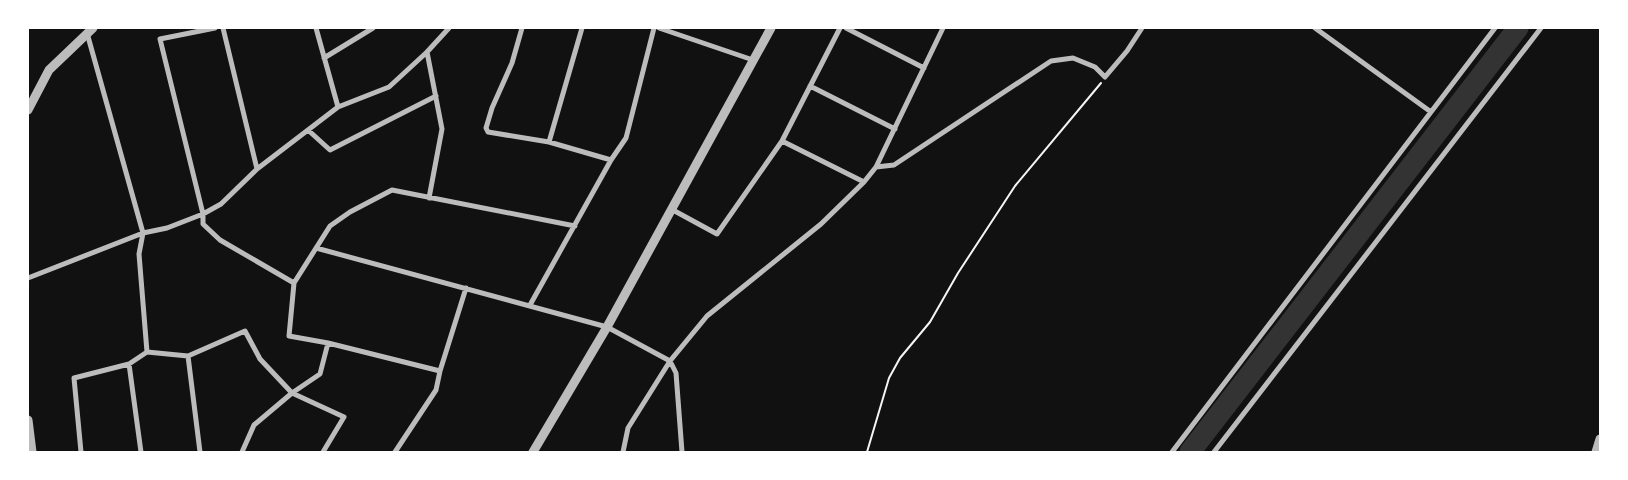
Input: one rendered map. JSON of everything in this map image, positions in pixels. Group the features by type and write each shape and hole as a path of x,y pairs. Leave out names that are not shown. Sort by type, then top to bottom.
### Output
{"street":[{"path":"215,28 160,39 203,214 203,224 220,240 294,283"},
{"path":"223,28 257,169"},
{"path":"316,28 338,107"},
{"path":"324,58 373,28"},
{"path":"28,278 143,233 167,228 203,214 221,204 257,169 338,107 389,87 427,52 449,28"},
{"path":"522,28 512,63 492,108 486,128 488,132 549,142 611,160"},
{"path":"549,142 582,28"},
{"path":"530,306 611,160 626,138 654,28"},
{"path":"659,28 753,60"},
{"path":"533,452 606,327 771,28"},
{"path":"671,210 717,234 782,141 840,28"},
{"path":"846,28 924,68"},
{"path":"623,452 628,428 670,361 707,316 822,224 864,182 876,167 943,28"},
{"path":"876,167 894,165 1051,61 1073,58 1095,67 1106,77 1127,51 1142,28"},
{"path":"1315,28 1431,112"},
{"path":"1172,452 1494,28"},
{"path":"1214,452 1541,28"},
{"path":"28,110 49,70 90,30 143,233 140,254 147,352"},
{"path":"427,52 442,129 429,198"},
{"path":"810,86 895,129"},
{"path":"308,130 330,150 436,96"},
{"path":"782,141 864,182"},
{"path":"440,371 289,336 294,283 330,226 350,212 392,190 575,226"},
{"path":"316,248 606,327 670,361 676,373 682,452"},
{"path":"395,452 436,390 440,371 466,288"},
{"path":"82,452 74,378 129,364 147,352 188,356 245,331 260,359 292,393 344,418 323,452"},
{"path":"242,452 254,424 292,393 320,374 328,344"},
{"path":"188,356 200,452"},
{"path":"129,364 141,452"},
{"path":"28,420 32,452"},
{"path":"1596,452 1600,439"}],"path":[{"path":"867,452 889,378 900,358 930,322 958,273 1015,186 1106,77"}],"waterway":[{"path":"1190,452 1518,28"}]}
